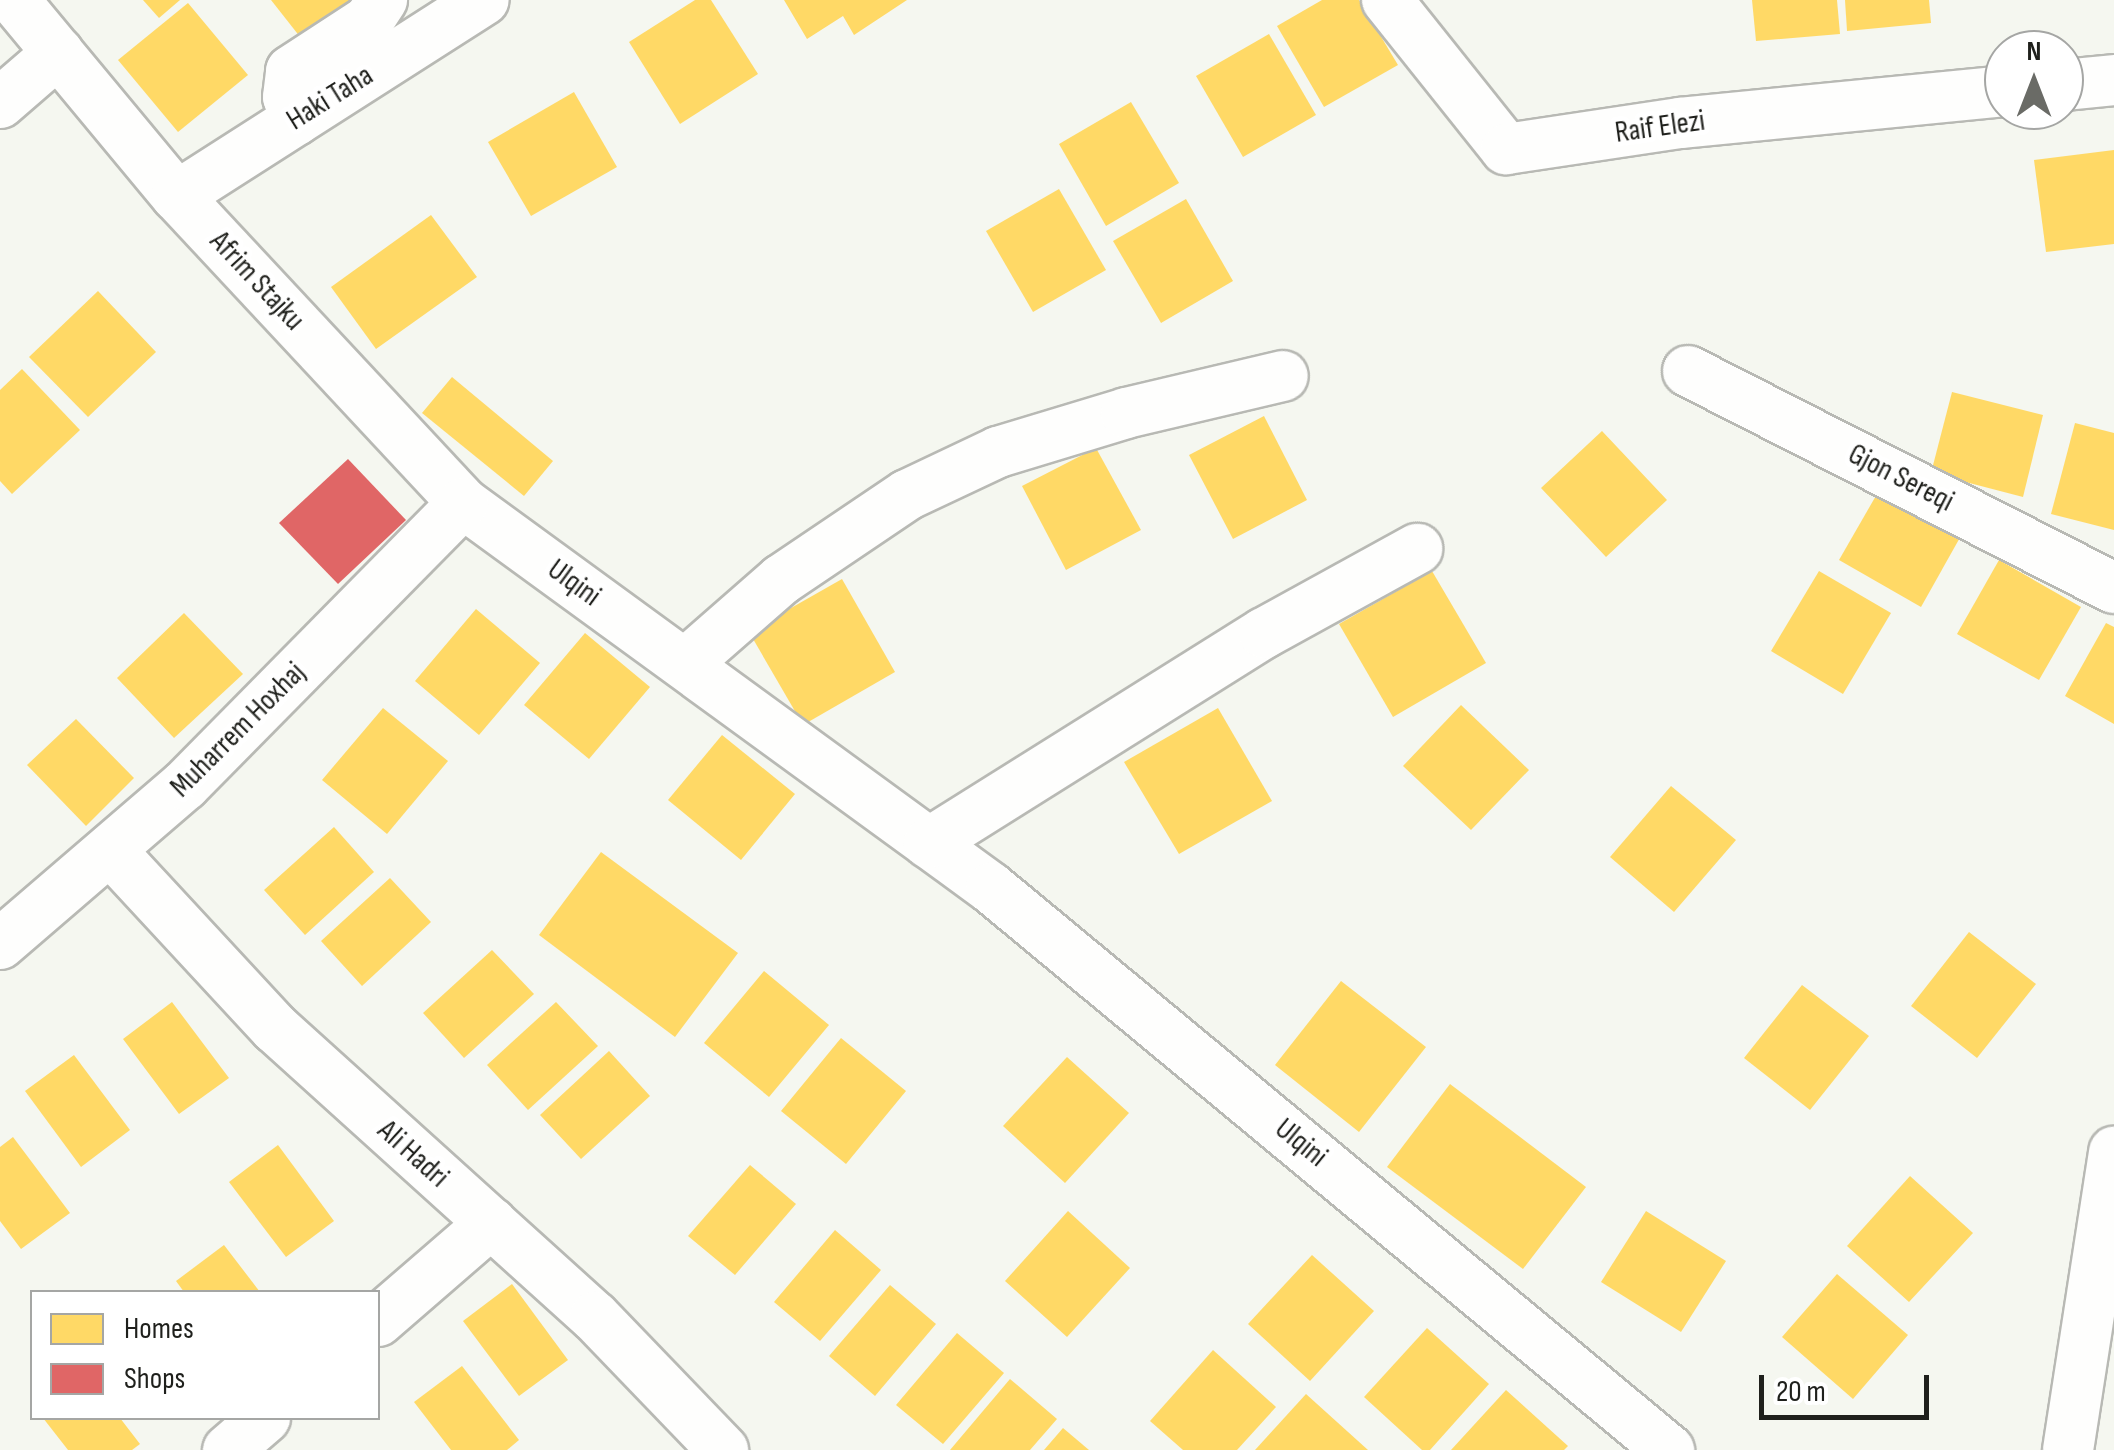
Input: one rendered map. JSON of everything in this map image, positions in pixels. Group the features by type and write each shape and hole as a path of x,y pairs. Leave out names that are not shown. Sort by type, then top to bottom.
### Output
{"street":[{"name":"Afrim Stajku","path":"14,0 176,196 463,502"},
{"path":"296,120 288,97 291,72 369,20 382,0"},
{"name":"Haki Taha","path":"176,196 484,0"},
{"name":"Raif Elezi","path":"1388,0 1506,149 1680,122 1984,93"},
{"path":"0,103 58,54"},
{"path":"2084,83 2114,80"},
{"name":"Gjon Sereqi","path":"1688,371 2114,588"},
{"path":"685,664 782,580 908,495 998,452 1126,414 1283,376"},
{"name":"Ulqini","path":"463,502 991,888 1669,1450"},
{"name":"Muharrem Hoxhaj","path":"0,944 185,785 463,502"},
{"path":"928,842 1264,633 1417,549"},
{"name":"Ali Hadri","path":"110,850 275,1028 595,1317 723,1450"},
{"path":"2068,1450 2106,1255 2114,1152"},
{"path":"380,1319 490,1224"},
{"path":"228,1450 263,1420"}],"building: Homes":[{"path":"143,0 180,0 159,18"},
{"path":"271,0 366,0 308,47"},
{"path":"695,0 711,0 758,74 680,124 629,42"},
{"path":"784,0 907,0 854,35 843,16 807,39"},
{"path":"1322,0 1359,0 1398,65 1324,107 1277,26"},
{"path":"1752,0 1837,0 1840,34 1756,41"},
{"path":"1845,0 1929,0 1931,23 1847,31"},
{"path":"188,3 248,75 178,132 118,60"},
{"path":"1269,34 1316,115 1243,157 1196,76"},
{"path":"574,92 617,167 531,216 488,142"},
{"path":"1131,102 1179,183 1106,226 1059,144"},
{"path":"2114,150 2114,244 2046,252 2034,160"},
{"path":"1059,189 1106,270 1033,312 986,231"},
{"path":"1186,199 1233,281 1161,323 1113,241"},
{"path":"431,215 477,277 376,349 331,287"},
{"path":"98,291 156,352 88,417 29,357"},
{"path":"22,369 80,430 12,494 0,481 0,390"},
{"path":"452,377 553,461 524,496 422,413"},
{"path":"1952,392 2043,415 2023,497 1931,473"},
{"path":"1264,416 1307,500 1233,539 1189,455"},
{"path":"2075,423 2114,433 2114,530 2051,514"},
{"path":"1602,431 1667,500 1606,557 1541,488"},
{"path":"1096,448 1141,530 1066,570 1022,486"},
{"path":"1881,487 1962,534 1921,607 1839,560"},
{"path":"1999,560 2081,607 2039,680 1957,634"},
{"path":"1432,571 1486,663 1393,717 1339,624"},
{"path":"1819,571 1891,613 1843,694 1771,651"},
{"path":"842,579 895,672 803,725 749,632"},
{"path":"476,609 540,663 479,735 415,681"},
{"path":"184,613 243,674 174,738 117,678"},
{"path":"2106,623 2114,627 2114,724 2065,696"},
{"path":"585,633 650,687 589,759 524,705"},
{"path":"1461,705 1529,770 1471,830 1403,766"},
{"path":"383,708 448,761 387,834 322,780"},
{"path":"1218,708 1272,801 1179,854 1124,762"},
{"path":"76,719 134,778 86,826 27,765"},
{"path":"722,735 795,794 741,860 668,800"},
{"path":"1671,786 1736,840 1674,912 1610,857"},
{"path":"334,827 374,872 305,935 264,890"},
{"path":"601,852 738,953 675,1037 539,935"},
{"path":"390,878 431,922 362,986 321,941"},
{"path":"1969,932 2036,984 1977,1058 1911,1006"},
{"path":"492,950 534,994 464,1058 423,1013"},
{"path":"764,971 829,1025 769,1097 704,1043"},
{"path":"1341,981 1426,1047 1359,1132 1275,1065"},
{"path":"1802,985 1869,1036 1810,1110 1744,1058"},
{"path":"172,1002 229,1078 179,1114 123,1039"},
{"path":"556,1002 598,1046 528,1110 487,1065"},
{"path":"841,1038 906,1091 846,1164 781,1111"},
{"path":"609,1051 650,1096 581,1159 540,1115"},
{"path":"74,1055 130,1130 81,1167 25,1091"},
{"path":"1067,1057 1129,1113 1065,1183 1003,1126"},
{"path":"1450,1084 1586,1187 1523,1269 1387,1167"},
{"path":"13,1137 70,1213 21,1249 0,1221 0,1147"},
{"path":"278,1145 334,1221 286,1257 229,1182"},
{"path":"750,1165 796,1204 735,1275 688,1236"},
{"path":"1910,1176 1973,1233 1909,1302 1847,1246"},
{"path":"1068,1211 1130,1268 1067,1337 1005,1281"},
{"path":"1646,1211 1726,1261 1681,1332 1601,1282"},
{"path":"835,1230 881,1270 820,1341 774,1302"},
{"path":"224,1245 258,1290 183,1290 176,1281"},
{"path":"1312,1255 1374,1311 1310,1381 1248,1324"},
{"path":"1837,1274 1908,1335 1853,1399 1782,1337"},
{"path":"512,1284 568,1360 519,1396 463,1321"},
{"path":"890,1285 936,1324 875,1396 829,1356"},
{"path":"1427,1328 1489,1384 1430,1450 1422,1450 1364,1397"},
{"path":"957,1333 1004,1373 943,1444 896,1405"},
{"path":"1213,1350 1276,1407 1237,1450 1183,1450 1150,1421"},
{"path":"462,1366 519,1440 507,1450 451,1450 414,1402"},
{"path":"1010,1379 1057,1419 1030,1450 950,1450"},
{"path":"1506,1390 1568,1446 1564,1450 1451,1450"},
{"path":"1306,1394 1368,1450 1255,1450"},
{"path":"45,1420 122,1420 140,1444 132,1450 68,1450"},
{"path":"1063,1428 1089,1450 1044,1450"}],"building: Shops":[{"path":"348,459 406,520 338,584 279,523"}]}
